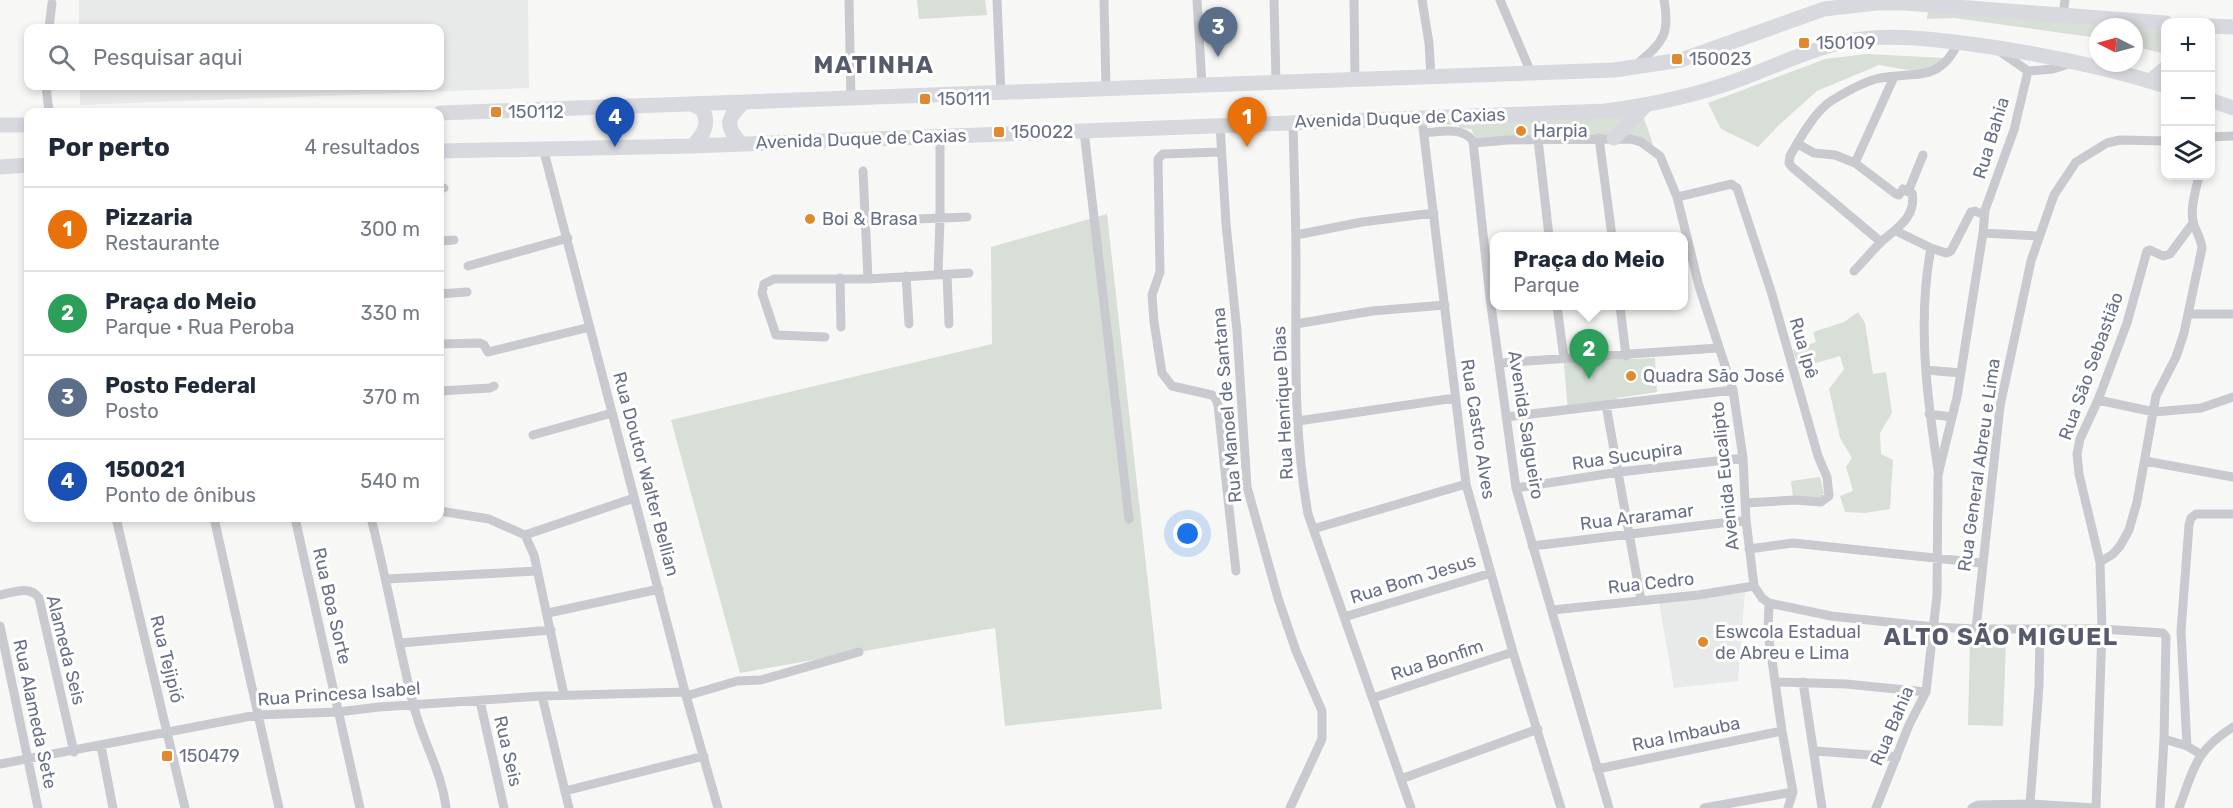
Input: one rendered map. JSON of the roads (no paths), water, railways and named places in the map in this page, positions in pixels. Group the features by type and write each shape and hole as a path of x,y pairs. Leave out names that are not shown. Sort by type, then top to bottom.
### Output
{"highway":[{"path":"444,113 851,100 1356,79 1532,75 1634,68 1681,60 1824,9 1876,3 1926,2 2064,8 2161,22"},
{"path":"2215,26 2233,27"},
{"name":"Avenida Duque de Caxias","path":"444,151 692,146 1422,116 1605,111 1646,105 1704,91 1844,42 1899,37 2026,51 2074,61 2161,84"},
{"path":"2150,81 2161,72"},
{"path":"2215,99 2233,98"},
{"path":"2215,101 2233,108"},
{"path":"741,144 732,132 729,123 731,116 743,103"},
{"path":"692,104 703,110 706,124 702,135 692,146"},
{"path":"1606,138 1646,105"},
{"path":"0,125 24,124"},
{"path":"0,167 24,165"}],"street":[{"path":"849,0 851,100"},
{"path":"997,0 1001,94"},
{"path":"1104,0 1106,89"},
{"path":"1197,0 1202,85"},
{"path":"1274,0 1276,82"},
{"path":"1354,0 1356,79"},
{"path":"1422,0 1429,43 1431,77"},
{"path":"1500,0 1532,75"},
{"path":"1634,68 1661,41 1666,32 1664,0"},
{"path":"49,24 52,3"},
{"path":"1881,242 1792,167 1789,163 1790,156 1818,113 1831,100 1877,79 1935,71 1947,61 1958,43"},
{"path":"1994,48 2028,71 2066,66 2074,61"},
{"name":"Rua Bahia","path":"1938,475 1961,373 1984,215 2014,130 2028,71"},
{"path":"1855,163 1894,77"},
{"path":"46,90 49,108"},
{"path":"1535,113 1548,232"},
{"name":"Rua Castro Alves","path":"1422,116 1466,484 1513,652 1561,808"},
{"name":"Rua Henrique Dias","path":"1293,122 1296,235 1295,369 1300,467 1308,514 1411,808"},
{"name":"Rua Manoel de Santana","path":"1220,125 1247,487 1278,598 1296,651 1322,711 1322,739 1290,808"},
{"path":"1084,131 1129,519"},
{"path":"1424,133 1459,132 1472,138 1473,143"},
{"path":"940,135 942,274 949,324"},
{"path":"2215,138 2233,136"},
{"path":"1606,138 1612,232"},
{"name":"Avenida Eucalipto","path":"1473,143 1606,138 1631,139 1641,142 1660,156 1677,197 1687,232"},
{"name":"Rua General Abreu e Lima","path":"1976,629 2000,406 2038,236 2054,195 2076,162 2107,143 2120,140 2161,141"},
{"name":"Avenida Salgueiro","path":"1473,143 1490,298"},
{"path":"1798,144 1814,153 1835,155 1855,163 1896,194 1899,195 1903,189 1913,195 1906,220 1854,271"},
{"name":"Rua Doutor Walter Bellian","path":"543,148 718,808"},
{"path":"1221,152 1163,154 1158,159 1160,272 1152,295 1163,377 1172,386 1212,395 1218,405 1236,571"},
{"path":"1908,192 1923,155"},
{"path":"862,171 868,279"},
{"path":"2100,562 2113,554 2125,538 2137,502 2156,396 2179,349 2188,314 2202,248 2200,236 2193,223 2194,199 2198,180"},
{"name":"Rua Ipê","path":"1677,197 1731,184 1737,188 1771,291 1818,456 1827,477 1829,496 1821,502 1796,500 1745,503"},
{"path":"1896,231 1943,253 1948,252 1971,212 1975,211 1984,215"},
{"path":"1296,235 1362,222 1434,213"},
{"path":"866,220 967,217"},
{"name":"Rua São Sebastião","path":"2096,808 2102,629 2100,562 2085,506 2077,464 2080,439 2098,400 2127,323 2147,251 2150,250 2163,256 2170,254 2193,223"},
{"path":"1983,233 2038,236"},
{"path":"468,266 568,238"},
{"name":"Avenida Eucalipto","path":"1688,238 1718,348 1733,390 1743,458 1746,520 1754,586"},
{"path":"444,241 454,240"},
{"name":"Rua Bahia","path":"1876,808 1909,725 1926,693 1934,627 1938,559 1938,475 1929,414 1924,332 1931,249"},
{"path":"825,337 776,335 762,289 767,282 774,279 868,279 969,273"},
{"path":"906,276 909,324"},
{"path":"840,278 841,327"},
{"path":"444,294 467,292"},
{"path":"1296,324 1372,311 1444,305"},
{"name":"Avenida Salgueiro","path":"1492,310 1516,488 1609,808"},
{"path":"1558,310 1564,358"},
{"path":"1620,310 1626,356"},
{"path":"2188,314 2233,314"},
{"path":"444,344 476,342 485,348 590,327"},
{"path":"1500,363 1718,348"},
{"path":"1926,370 1961,373"},
{"path":"444,391 495,386"},
{"path":"1506,417 1733,390"},
{"path":"2098,400 2154,412 2201,408 2233,397"},
{"path":"1298,421 1455,398"},
{"path":"1605,405 1641,600"},
{"path":"533,435 612,413"},
{"path":"1929,414 1952,417"},
{"name":"Rua Sucupira","path":"1516,488 1619,472 1743,458"},
{"path":"2145,461 2233,477"},
{"path":"1313,529 1466,484"},
{"path":"1227,490 1247,487"},
{"path":"444,512 489,519 525,534 634,498"},
{"path":"2187,746 2181,632 2188,525 2196,514 2233,514"},
{"name":"Rua Araramar","path":"1532,546 1746,520"},
{"name":"Rua Tejipió","path":"117,522 185,808"},
{"path":"215,522 279,808"},
{"name":"Rua Boa Sorte","path":"296,522 360,808"},
{"path":"372,522 387,579 414,705 427,747 441,780 446,808"},
{"path":"525,534 534,555 564,695"},
{"path":"1749,549 1793,543 1982,563"},
{"path":"387,579 537,572"},
{"name":"Rua Bom Jesus","path":"1344,617 1491,573"},
{"path":"1754,586 1762,598 1769,603 1831,616 1934,627 2102,629 2164,634 2164,739 2160,808"},
{"name":"Rua Cedro","path":"1552,610 1698,595 1754,586"},
{"path":"548,613 660,589"},
{"name":"Alameda Seis","path":"0,595 28,590 35,591 39,598 74,752"},
{"path":"1769,603 1768,632 1793,792 1788,808"},
{"name":"Rua Alameda Sete","path":"0,626 38,808"},
{"path":"2030,804 2037,718 2040,629"},
{"path":"400,643 551,630"},
{"name":"Rua Princesa Isabel","path":"0,765 257,715 338,712 542,696 686,694 737,681 761,680 860,652"},
{"name":"Rua Bonfim","path":"1373,699 1513,652"},
{"path":"1776,682 1846,684 1926,693"},
{"path":"1803,682 1822,808"},
{"path":"542,696 570,808"},
{"name":"Rua Seis","path":"480,701 504,808"},
{"path":"2179,808 2200,754 2209,744 2233,727"},
{"path":"1401,779 1538,729"},
{"name":"Rua Imbauba","path":"1597,769 1782,731"},
{"path":"2164,739 2187,746 2200,754"},
{"path":"101,746 113,808"},
{"path":"1815,751 1898,757"},
{"path":"565,791 704,756"},
{"path":"1704,808 1793,792"},
{"path":"1972,807 2030,804 2096,808"}],"place":[{"name":"150109","path":"1804,43"},
{"name":"Posto Federal","path":"1218,57"},
{"name":"150023","path":"1677,59"},
{"name":"150111","path":"925,99"},
{"name":"150112","path":"496,112"},
{"name":"Harpia","path":"1521,131"},
{"name":"150022","path":"999,132"},
{"name":"150021","path":"615,147"},
{"name":"Pizzaria","path":"1247,147"},
{"name":"Boi & Brasa","path":"810,219"},
{"name":"Quadra São José","path":"1631,376"},
{"name":"Praça do Meio","path":"1589,379"},
{"name":"Eswcola Estadual de Abreu e Lima","path":"1703,642"},
{"name":"150479","path":"167,756"}],"district":[{"name":"MATINHA","path":"874,65"},
{"name":"ALTO SÃO MIGUEL","path":"2001,637"}]}
